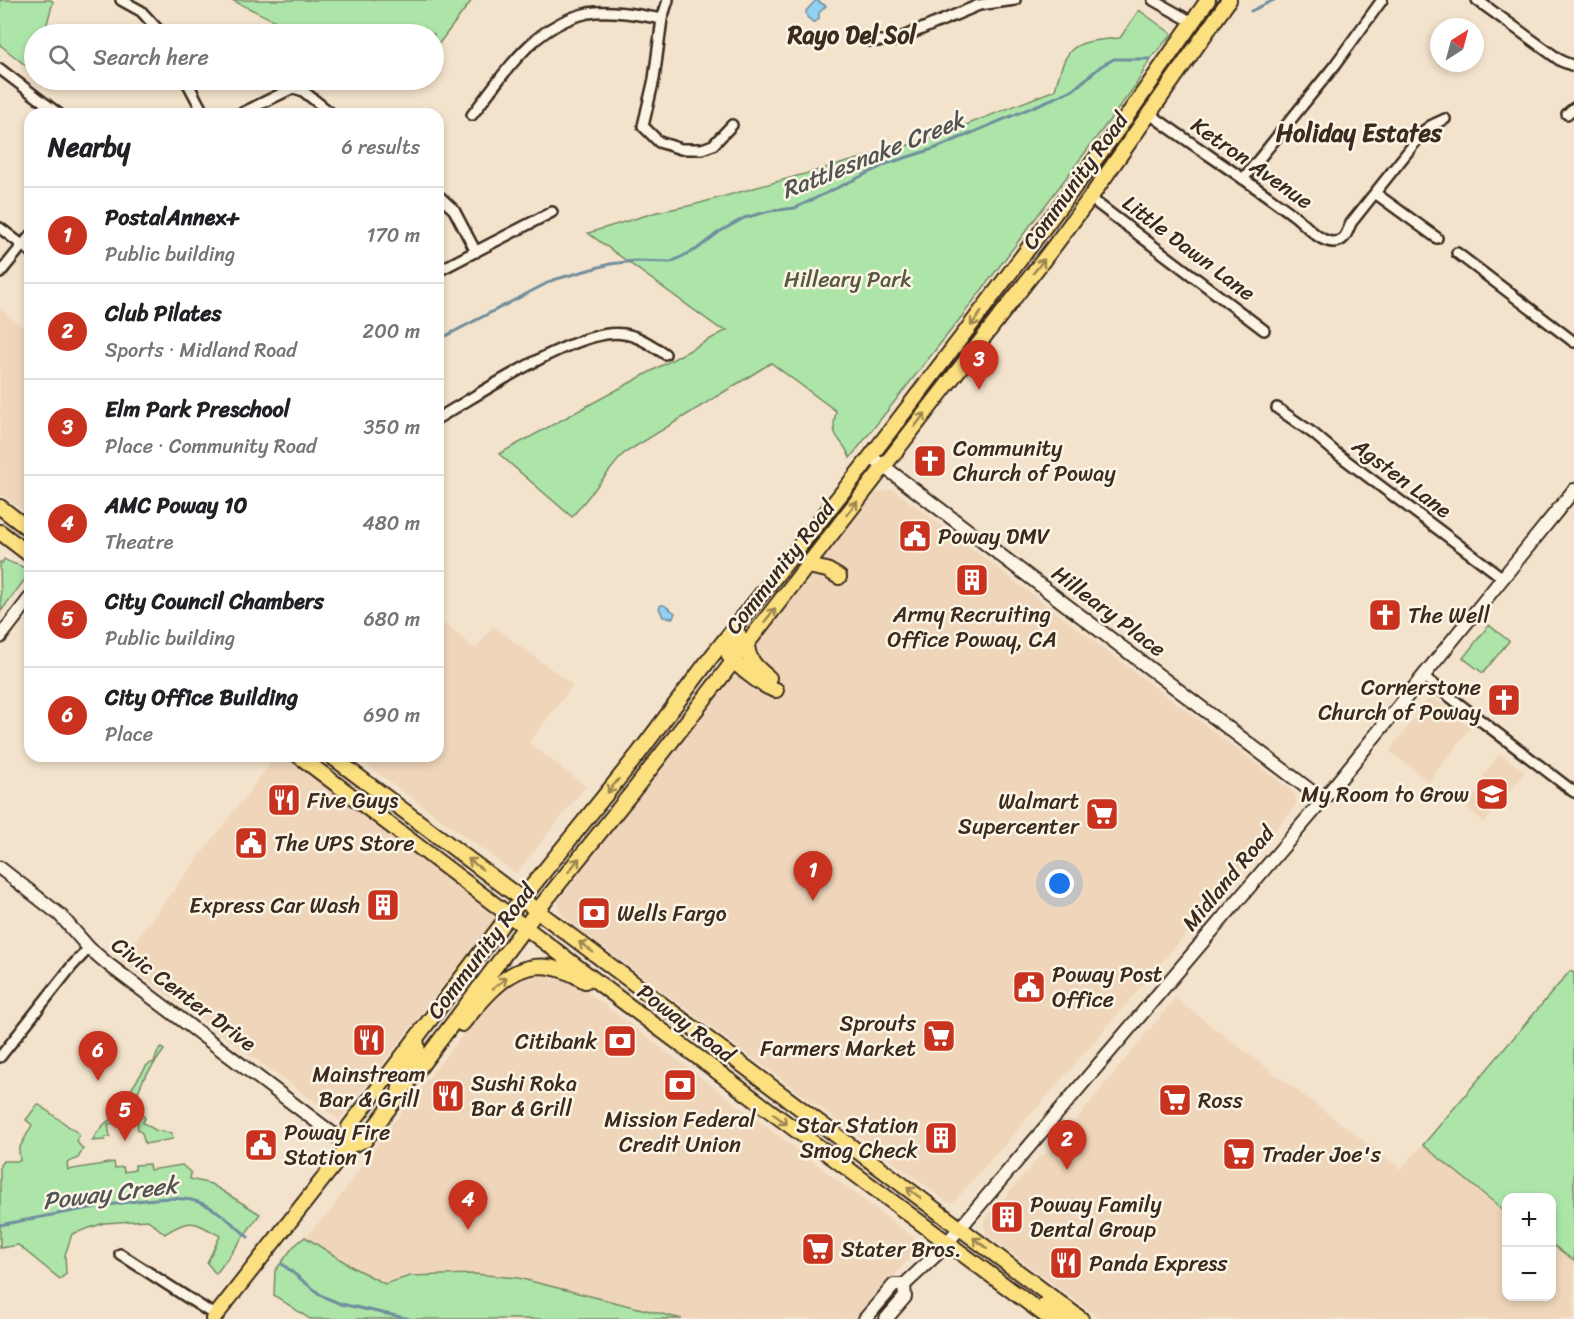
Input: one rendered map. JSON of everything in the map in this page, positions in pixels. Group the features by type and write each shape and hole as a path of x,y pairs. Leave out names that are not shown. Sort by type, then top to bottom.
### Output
{"main road":[{"name":"Community Road","path":"349,1146 349,1127 509,915 870,456 1075,188 1208,0"},
{"name":"Community Road","path":"214,1318 349,1146 365,1140 537,910 637,786 808,566 1090,198 1229,0"},
{"path":"1173,81 1173,67 1195,35 1196,27 1192,22"},
{"path":"1150,114 1145,108 1146,105 1165,73 1170,55"},
{"path":"1090,198 1084,190 1111,151 1118,129"},
{"path":"1055,245 1048,237 1072,202 1075,188"},
{"path":"0,507 24,525"},
{"path":"0,532 24,550"},
{"path":"747,643 750,658 757,668 770,679 776,690 768,688 734,661 729,656 729,649 773,591 793,554"},
{"path":"808,566 827,570 839,577"},
{"path":"672,741 681,717 705,683 704,676 699,672"},
{"path":"637,786 632,781 632,776 658,737 664,720"},
{"name":"Poway Road","path":"308,762 644,1018 1050,1319"},
{"path":"311,762 337,774 381,806 386,808 397,805"},
{"name":"Poway Road","path":"340,762 1081,1319"},
{"path":"417,1071 432,1061 497,984 519,971 537,967 560,969 625,1003"},
{"path":"644,1018 680,1036 719,1064 731,1067 740,1062"},
{"path":"399,1095 402,1076 418,1053 416,1038"},
{"path":"725,1078 734,1076 747,1078 793,1111 816,1119"},
{"path":"1004,1284 1029,1292 1064,1319"}],"street":[{"path":"121,0 141,11 153,24"},
{"path":"668,0 662,18 654,79 643,126 659,142 681,149 690,149 713,145 732,125"},
{"path":"870,41 892,41 978,3 1015,0"},
{"path":"1154,0 1192,22"},
{"path":"1243,179 1335,65 1382,0"},
{"path":"1477,0 1561,61 1574,66"},
{"path":"472,115 528,45 559,22 590,13 662,18"},
{"path":"0,69 24,87"},
{"path":"28,90 51,108"},
{"path":"191,90 201,108"},
{"path":"252,108 287,90"},
{"path":"300,90 324,108"},
{"name":"Ketron Avenue","path":"1150,114 1243,179 1317,235 1332,242 1339,241 1346,236 1351,223 1375,193"},
{"path":"1437,238 1375,193 1425,130 1445,119"},
{"name":"Little Dawn Lane","path":"1090,198 1264,330"},
{"path":"444,201 454,210 477,252"},
{"path":"444,268 552,212"},
{"path":"0,228 24,246"},
{"path":"0,273 24,250"},
{"path":"1457,253 1574,342"},
{"path":"444,415 549,354 599,334 624,333 648,342 665,354"},
{"name":"Agsten Lane","path":"1277,408 1503,578"},
{"name":"Hilleary Place","path":"870,456 1323,800"},
{"name":"Midland Road","path":"865,1319 894,1285 904,1285 960,1228 1323,800 1574,490"},
{"path":"0,637 24,606"},
{"path":"1424,677 1574,792"},
{"name":"Civic Center Drive","path":"0,868 60,915 89,948 349,1146"},
{"path":"0,1057 89,948"},
{"path":"120,1254 214,1318"},
{"name":"Midland Road","path":"886,1319 905,1297 904,1285"}],"shaded area":[{"path":"0,309 24,327 24,512 0,494"},
{"path":"893,489 1291,790 1295,795 1296,803 1063,1078 953,1203 947,1202 573,925 560,913 558,901 875,493"},
{"path":"444,624 476,649 493,626 573,685 529,743 586,786 516,874 362,762 444,762"},
{"path":"1431,696 1471,727 1429,782 1389,751"},
{"name":"My Room to Grow","path":"1500,753 1525,772 1485,823 1465,807 1486,781 1483,775"},
{"path":"271,762 295,762 498,915 339,1120 120,960"},
{"path":"546,973 566,978 577,984 913,1237 917,1244 916,1251 857,1319 677,1319 385,1284 354,1268 305,1237 329,1212 381,1138 495,994 519,977"},
{"path":"1175,998 1401,1169 1423,1145 1502,1209 1502,1301 1556,1301 1556,1247 1574,1261 1574,1319 1100,1319 986,1234 984,1221 1040,1156 1050,1152"}],"green space":[{"path":"0,0 51,0 53,2 47,24 24,24 24,64 0,45"},
{"path":"232,0 472,0 444,37 444,24 281,24"},
{"name":"Hilleary Park","path":"1139,10 1172,34 1150,59 1136,85 959,320 850,458 835,433 836,411 771,363 623,454 572,517 499,454 727,330 719,328 588,233 657,212 693,205 930,139 1055,90 1063,63 1074,48 1091,41 1120,38"},
{"path":"4,559 24,568 24,581 1,611 0,562 2,563"},
{"path":"1489,625 1509,641 1483,673 1463,658"},
{"path":"1570,971 1574,973 1574,1261 1556,1247 1556,1193 1502,1193 1502,1209 1423,1145"},
{"path":"162,1048 164,1050 144,1078 137,1094 128,1094 147,1065 154,1062 158,1051"},
{"path":"38,1104 79,1134 77,1142 83,1149 78,1158 67,1163 68,1170 114,1162 115,1168 123,1167 124,1172 135,1170 135,1165 149,1164 150,1170 182,1165 191,1173 190,1179 211,1184 260,1214 216,1274 207,1263 220,1236 192,1223 181,1225 165,1234 148,1220 104,1223 72,1234 65,1255 66,1274 60,1279 18,1245 0,1248 0,1165 3,1161 20,1161 19,1149 32,1125 26,1120"},
{"path":"142,1114 145,1118 143,1123 157,1131 172,1133 173,1139 145,1144 142,1133 138,1130 137,1120 130,1121 129,1116"},
{"path":"114,1118 114,1123 108,1124 110,1137 105,1137 105,1140 92,1141 101,1128"},
{"path":"305,1237 354,1268 385,1284 410,1276 475,1274 518,1278 682,1319 310,1319 274,1295 275,1271 293,1247"}],"water":[{"path":"816,0 826,6 814,23 807,17 806,11"},
{"path":"661,605 675,613 673,618 663,617 659,608"}],"waterway":[{"name":"Rattlesnake Creek","path":"1251,11 1274,0"},
{"name":"Rattlesnake Creek","path":"444,337 553,280 610,264 635,261 671,262 697,249 719,232 744,218 770,211 795,208 889,163 936,148 1073,90 1101,66 1114,59 1150,59"},
{"name":"Poway Creek","path":"0,1225 107,1205 174,1198 191,1200 207,1206 222,1215 248,1237"},
{"name":"Poway Creek","path":"282,1264 322,1296 341,1304 410,1319"}],"place":[{"name":"Elm Park Preschool","path":"979,390"},
{"name":"Community Church of Poway","path":"930,461"},
{"name":"Poway DMV","path":"915,536"},
{"name":"Army Recruiting Office Poway, CA","path":"972,580"},
{"name":"The Well","path":"1385,615"},
{"name":"Cornerstone Church of Poway","path":"1504,700"},
{"name":"My Room to Grow","path":"1492,794"},
{"name":"Five Guys","path":"284,800"},
{"name":"Walmart Supercenter","path":"1102,814"},
{"name":"The UPS Store","path":"251,843"},
{"name":"PostalAnnex+","path":"813,901"},
{"name":"Express Car Wash","path":"383,905"},
{"name":"Wells Fargo","path":"594,913"},
{"name":"Poway Post Office","path":"1029,987"},
{"name":"Sprouts Farmers Market","path":"939,1036"},
{"name":"Mainstream Bar & Grill","path":"369,1040"},
{"name":"Citibank","path":"620,1041"},
{"name":"City Office Building","path":"98,1081"},
{"name":"Mission Federal Credit Union","path":"680,1085"},
{"name":"Sushi Roka Bar & Grill","path":"448,1096"},
{"name":"Ross","path":"1175,1100"},
{"name":"Star Station Smog Check","path":"941,1138"},
{"name":"City Council Chambers","path":"125,1141"},
{"name":"Poway Fire Station 1","path":"261,1145"},
{"name":"Trader Joe's","path":"1239,1154"},
{"name":"Club Pilates","path":"1067,1170"},
{"name":"Poway Family Dental Group","path":"1007,1217"},
{"name":"AMC Poway 10","path":"468,1230"},
{"name":"Stater Bros.","path":"818,1249"},
{"name":"Panda Express","path":"1066,1263"}],"district":[{"name":"Rayo Del Sol","path":"852,35"},
{"name":"Holiday Estates","path":"1359,133"}]}
